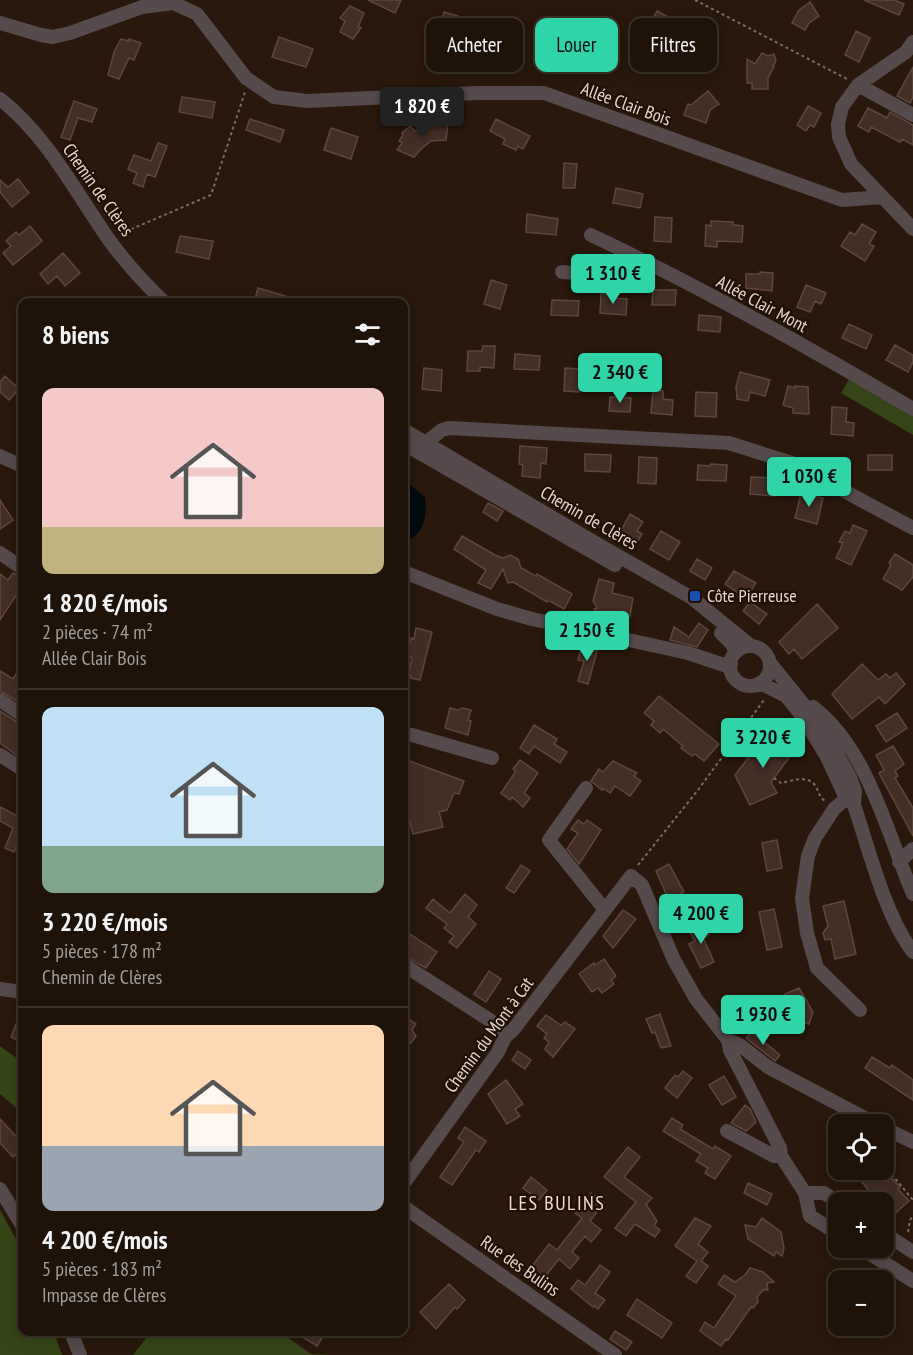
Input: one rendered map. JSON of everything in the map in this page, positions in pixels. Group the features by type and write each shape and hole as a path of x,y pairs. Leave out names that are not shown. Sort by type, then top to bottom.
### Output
{"street":[{"name":"Allée Clair Bois","path":"0,23 53,37 142,7 173,3 197,14 249,81 273,97 307,101 478,93 544,93 842,200 883,197"},
{"path":"913,42 906,52 858,85 842,106 838,124 839,137 851,164 913,229"},
{"path":"858,85 913,115"},
{"name":"Chemin de Clères","path":"0,99 31,127 108,238 128,264 160,298"},
{"name":"Allée Clair Mont","path":"591,235 843,368 913,409"},
{"path":"562,272 606,275 623,272 638,258"},
{"path":"415,446 449,428 729,443 792,463 913,528"},
{"name":"Chemin de Clères","path":"415,446 692,598 751,646"},
{"name":"Chemin de Clères","path":"415,446 596,555 688,604 727,638 734,658"},
{"path":"0,456 18,464"},
{"path":"0,553 18,565"},
{"path":"408,574 497,609 532,619 688,653 724,665 745,647 751,646 761,650 820,725 850,777 852,798"},
{"path":"734,658 731,671 740,683 746,685 760,683 786,696 802,716 826,755 852,798 890,909 903,939 913,952"},
{"path":"760,683 768,674 770,663"},
{"path":"0,700 18,712"},
{"path":"812,706 829,720 856,755 913,894"},
{"path":"408,734 492,758"},
{"path":"0,755 18,766"},
{"path":"586,788 549,840 605,909"},
{"path":"852,798 834,809 815,838 808,856 802,898 807,933 817,968 860,1010"},
{"path":"899,862 913,849"},
{"path":"631,876 642,885 674,960 696,999 728,1040 730,1050 780,1148 781,1156 805,1193 810,1216 828,1228"},
{"name":"Chemin du Mont à Cat","path":"408,1177 502,1046 505,1037 513,1030 631,876"},
{"path":"408,968 491,1021 502,1030 505,1037"},
{"path":"0,989 18,991"},
{"path":"728,1040 741,1045 768,1067 857,1114"},
{"path":"727,1131 774,1156 781,1156"},
{"path":"894,1133 913,1142"},
{"path":"0,1189 18,1218"},
{"path":"805,1193 824,1193 828,1196"},
{"name":"Rue des Bulins","path":"408,1210 615,1355"},
{"path":"894,1240 913,1252"},
{"path":"877,1258 913,1281"},
{"path":"73,1336 80,1355"}],"path":[{"path":"695,0 858,85"},
{"path":"132,229 211,195 249,81"},
{"path":"631,876 726,752"},
{"path":"774,778 781,783 804,779 814,784 820,798 834,809"},
{"path":"894,1177 913,1200"}],"green space":[{"path":"849,379 913,415 913,435 841,393"},
{"path":"0,1046 18,1059 18,1110 0,1094"},
{"path":"0,1210 18,1243 18,1336 55,1336 62,1355 0,1355"},
{"path":"148,1336 286,1336 311,1354 329,1355 133,1355"}],"shaded area":[{"path":"408,483 425,497 426,504 423,524 408,539"}],"building":[{"path":"368,0 401,0 395,13"},
{"path":"864,0 894,0 904,4 899,15"},
{"path":"810,2 819,16 809,23 805,30 792,23 799,10"},
{"path":"350,6 364,13 358,27 361,28 353,39 340,32 345,21 340,18"},
{"path":"657,11 670,18 653,18"},
{"path":"444,12 464,18 442,18"},
{"path":"856,31 870,38 859,62 845,55"},
{"path":"279,37 313,49 306,67 272,57"},
{"path":"121,39 141,43 134,60 129,58 119,79 108,75 114,52"},
{"path":"762,53 768,56 774,54 776,61 768,78 768,89 752,89 752,83 747,83 747,59 755,64"},
{"path":"913,67 913,97 910,103 897,96"},
{"path":"708,91 719,104 710,110 706,123 684,115 688,104 691,105"},
{"path":"182,97 215,102 212,118 179,112"},
{"path":"74,101 97,109 92,122 78,118 70,140 61,137"},
{"path":"808,106 821,113 814,127 810,125 806,131 797,125"},
{"path":"868,108 887,118 890,112 913,125 913,145 902,139 900,142 871,127 869,132 858,126"},
{"path":"250,119 284,130 280,142 246,130"},
{"path":"496,119 530,136 523,149 518,146 516,150 503,144 505,139 490,131"},
{"path":"436,123 448,124 446,140 431,141 414,157 397,150 402,143 399,141 402,133 410,126 415,131"},
{"path":"331,128 358,137 351,159 324,150"},
{"path":"158,143 167,146 155,177 147,174 143,187 133,183 137,173 128,169 134,155 151,161"},
{"path":"564,163 577,164 575,188 563,188"},
{"path":"18,179 29,193 12,207 0,192 0,180 8,187"},
{"path":"616,188 643,194 640,208 613,203"},
{"path":"527,214 558,219 556,235 526,232"},
{"path":"655,217 672,218 671,242 654,241"},
{"path":"711,221 733,222 733,225 743,226 742,242 717,241 717,247 705,246 706,225 711,226"},
{"path":"862,224 876,232 869,244 874,246 865,261 841,246 850,232 855,235"},
{"path":"30,226 42,241 13,265 3,253 11,246 6,241 16,232 19,235"},
{"path":"180,236 213,241 209,259 176,252"},
{"path":"63,253 80,273 65,286 57,276 48,284 40,274"},
{"path":"760,272 773,273 772,291 746,288 746,274 760,274"},
{"path":"491,280 507,285 500,309 484,304"},
{"path":"806,285 826,293 821,304 815,301 810,312 797,307"},
{"path":"258,288 292,298 255,298"},
{"path":"653,290 676,290 675,305 652,305"},
{"path":"601,294 612,295 612,298 627,299 626,315 600,313"},
{"path":"552,300 579,301 578,316 551,315"},
{"path":"699,315 721,317 720,332 698,330"},
{"path":"849,324 872,335 866,349 842,338"},
{"path":"895,345 913,355 913,362 908,372 886,360"},
{"path":"483,346 495,346 494,368 480,367 480,371 467,371 468,351 482,351"},
{"path":"515,354 540,356 539,370 514,369"},
{"path":"424,368 442,370 441,391 422,389"},
{"path":"565,368 580,369 579,392 564,391"},
{"path":"740,372 770,380 765,396 750,392 748,401 737,399 736,387"},
{"path":"5,376 18,388 9,400 0,392 0,382"},
{"path":"788,386 808,387 809,414 793,413 793,408 783,405"},
{"path":"653,390 663,391 663,399 673,400 672,415 651,413"},
{"path":"696,392 717,393 716,417 695,416"},
{"path":"610,397 631,398 630,412 609,411"},
{"path":"832,407 847,408 846,422 854,423 853,436 831,434"},
{"path":"520,446 547,448 546,464 541,463 540,478 522,476 523,465 519,464"},
{"path":"585,454 611,455 610,472 585,471"},
{"path":"868,455 892,455 892,470 868,470"},
{"path":"639,457 657,458 656,484 638,483"},
{"path":"711,464 727,465 726,481 697,480 698,465 709,466"},
{"path":"751,477 777,478 776,496 750,494"},
{"path":"801,493 823,498 817,524 795,518"},
{"path":"0,500 13,520 0,529"},
{"path":"488,503 503,511 497,521 483,512"},
{"path":"630,514 643,522 637,531 642,534 636,544 619,534"},
{"path":"853,525 867,531 851,565 836,558 843,543 839,542 845,531 850,533"},
{"path":"661,531 680,542 669,560 650,549"},
{"path":"462,536 495,555 503,558 510,555 518,559 521,568 536,576 537,574 572,594 564,609 513,582 508,583 503,569 491,589 478,583 486,570 454,549"},
{"path":"895,554 913,565 913,577 902,590 883,579"},
{"path":"697,559 712,568 705,580 690,571"},
{"path":"734,571 756,583 746,598 725,584"},
{"path":"13,573 18,575 18,595 0,620 0,574 8,580"},
{"path":"599,579 614,583 612,593 633,598 630,616 622,614 620,621 600,617 594,609 597,608 593,601"},
{"path":"750,602 767,614 759,624 743,611"},
{"path":"817,604 838,628 802,659 794,649 789,654 779,642"},
{"path":"699,623 708,630 697,647 670,640 674,627 689,637"},
{"path":"416,628 432,632 420,680 410,678 411,675 409,675 412,657 408,656 408,652 411,638 414,639"},
{"path":"582,644 598,648 588,684 578,681 584,661 578,660"},
{"path":"862,664 878,680 886,674 890,678 896,673 905,684 885,704 879,697 852,719 832,694"},
{"path":"0,671 13,679 18,671 16,692 18,702 0,691"},
{"path":"659,696 719,744 704,761 681,748 683,746 663,729 660,733 651,725 654,721 644,713"},
{"path":"450,708 471,710 468,735 445,728"},
{"path":"0,711 18,722 18,756 0,743"},
{"path":"897,713 907,728 886,742 876,726"},
{"path":"534,725 557,739 554,744 567,752 560,763 534,746 529,754 520,748"},
{"path":"768,732 780,744 784,741 794,751 771,782 777,793 750,805 735,775"},
{"path":"893,746 904,764 895,771 898,776 895,778 913,808 913,836 879,773 884,770 876,755"},
{"path":"408,760 464,781 459,794 454,793 447,810 439,812 443,827 413,834 408,814"},
{"path":"520,760 538,773 524,793 530,798 523,807 512,797 510,800 501,793 516,771 513,769"},
{"path":"613,761 637,773 634,776 641,781 630,796 615,786 610,793 603,788 602,790 591,781 599,769 603,772"},
{"path":"0,807 18,816 18,844 14,852 5,848 13,828 0,821"},
{"path":"578,820 584,824 587,820 601,830 579,864 567,849 578,833 571,829"},
{"path":"777,840 782,868 767,871 762,843"},
{"path":"669,864 684,892 669,900 656,871"},
{"path":"521,865 530,871 514,893 506,888"},
{"path":"465,894 477,905 468,917 476,924 457,948 449,942 454,936 444,928 447,924 426,908 433,899 450,913"},
{"path":"844,901 856,954 835,959 831,939 825,940 823,933 828,926 823,906"},
{"path":"774,909 782,947 767,950 759,912"},
{"path":"623,910 636,919 613,948 603,936"},
{"path":"703,922 709,935 703,938 714,962 701,968 689,944 695,941 688,929"},
{"path":"408,933 437,952 426,968 408,958"},
{"path":"604,959 616,976 611,980 614,984 602,993 598,988 592,992 579,974"},
{"path":"489,971 501,979 486,1002 474,994"},
{"path":"799,988 813,1012 809,1024 799,1021 785,994"},
{"path":"660,1014 671,1046 661,1048 655,1032 652,1033 646,1019"},
{"path":"546,1015 561,1025 565,1022 575,1029 553,1057 545,1049 549,1042 544,1038 547,1034 537,1026"},
{"path":"408,1018 416,1024 412,1030 416,1036 411,1043 408,1041"},
{"path":"18,1019 18,1040 11,1037"},
{"path":"752,1032 780,1055 775,1061 746,1038"},
{"path":"518,1051 531,1060 525,1069 512,1060"},
{"path":"872,1057 890,1068 892,1065 913,1080 913,1100 865,1068"},
{"path":"683,1071 692,1078 677,1098 665,1088 675,1075 678,1077"},
{"path":"724,1076 736,1097 722,1105 709,1085"},
{"path":"506,1080 523,1104 515,1109 520,1116 507,1124 488,1094"},
{"path":"745,1105 750,1109 756,1122 746,1131 731,1123"},
{"path":"672,1118 683,1125 680,1129 713,1149 715,1146 731,1156 715,1179 705,1173 708,1168 696,1161 701,1154 663,1131"},
{"path":"0,1119 18,1139 18,1153 13,1157 0,1143"},
{"path":"465,1127 486,1141 479,1152 476,1150 452,1185 440,1177 464,1142 458,1138"},
{"path":"628,1147 640,1157 624,1177 652,1198 646,1204 657,1221 654,1225 660,1230 655,1237 635,1224 626,1236 615,1228 636,1202 604,1177"},
{"path":"531,1177 547,1190 539,1200 523,1188"},
{"path":"864,1180 893,1180 909,1201 894,1214 894,1192 870,1192 862,1182"},
{"path":"748,1183 772,1194 767,1205 744,1193"},
{"path":"591,1193 604,1203 590,1221 601,1230 591,1242 585,1236 572,1252 579,1258 570,1269 559,1259 542,1280 529,1270 549,1244 557,1250 582,1218 575,1213"},
{"path":"695,1218 711,1226 698,1244 708,1252 701,1261 708,1266 696,1283 686,1276 697,1261 675,1246"},
{"path":"762,1218 781,1232 784,1248 782,1256 776,1252 774,1256 748,1239 745,1225 756,1227"},
{"path":"600,1265 610,1272 595,1293 605,1300 598,1309 571,1289 578,1280 585,1285"},
{"path":"750,1268 763,1272 774,1282 767,1283 768,1290 763,1290 757,1297 758,1302 753,1308 751,1307 728,1340 726,1339 721,1346 700,1331 705,1322 714,1328 736,1296 718,1284 724,1275 735,1282"},
{"path":"449,1284 465,1300 457,1309 455,1307 436,1329 420,1312"},
{"path":"637,1299 672,1323 662,1338 627,1315"},
{"path":"615,1331 632,1342 626,1350 610,1339"},
{"path":"301,1336 323,1336 317,1346"}],"place":[{"name":"Côte Pierreuse","path":"695,596"}],"district":[{"name":"LES BULINS","path":"557,1203"}]}
